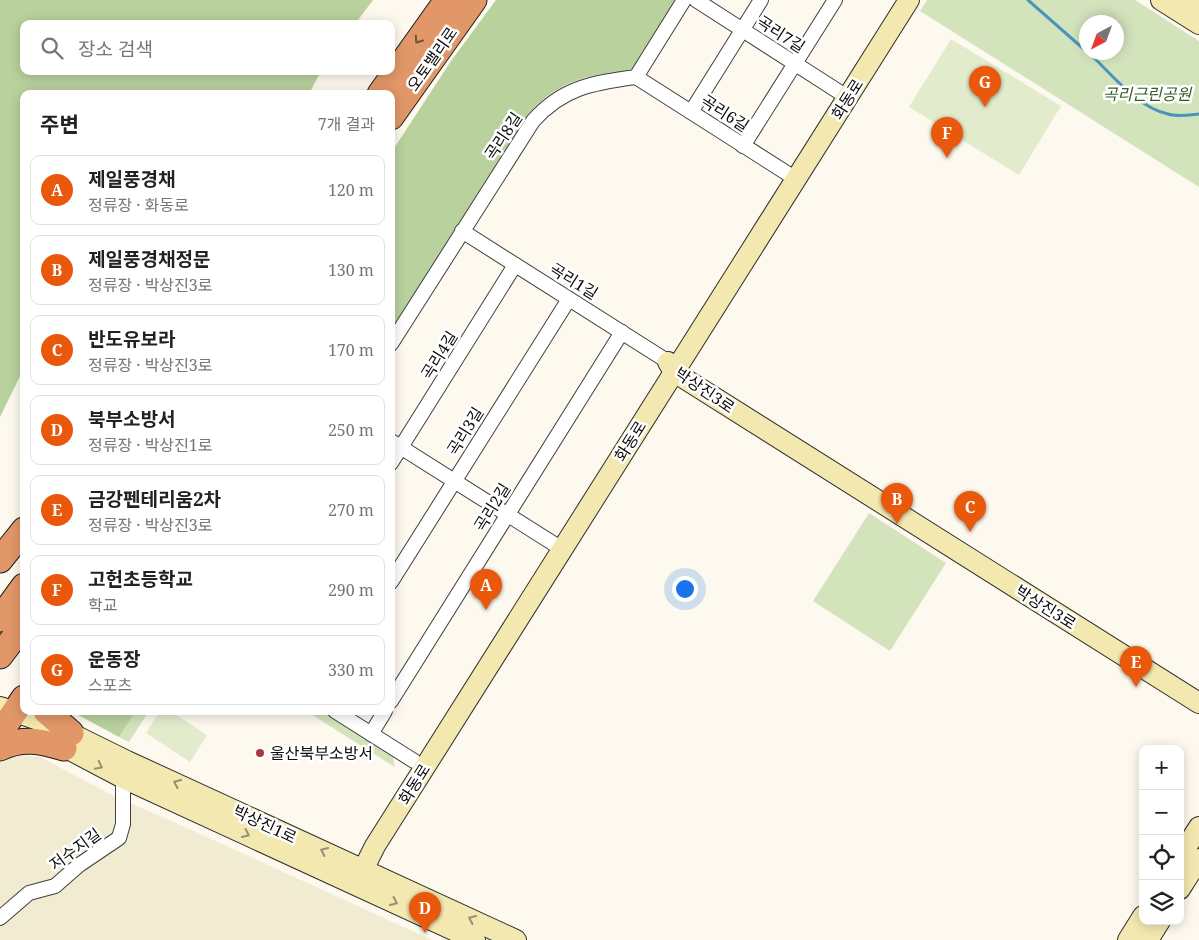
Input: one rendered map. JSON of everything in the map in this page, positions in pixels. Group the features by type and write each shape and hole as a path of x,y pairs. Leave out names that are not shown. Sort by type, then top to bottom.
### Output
{"highway":[{"name":"오토밸리로","path":"395,73 447,0"},
{"name":"오토밸리로","path":"395,111 474,0"},
{"name":"오토밸리로","path":"383,90 394,75"},
{"path":"0,560 20,535"},
{"path":"0,620 20,592"},
{"path":"0,656 20,629"},
{"path":"49,715 67,740"},
{"path":"0,748 13,742 67,740"}],"street":[{"path":"636,77 684,0"},
{"name":"곡리7길","path":"696,0 842,94"},
{"path":"691,112 761,0"},
{"path":"744,146 835,0"},
{"name":"화동로","path":"354,874 414,761 557,546 674,365 842,94 895,0"},
{"name":"화동로","path":"842,94 909,0"},
{"path":"1161,0 1199,24"},
{"path":"1190,0 1199,6"},
{"name":"곡리6길","path":"636,77 791,176"},
{"name":"곡리8길","path":"395,338 524,133 543,109 566,93 581,87 636,77"},
{"name":"곡리1길","path":"462,231 674,365"},
{"name":"곡리4길","path":"396,444 516,265"},
{"name":"곡리3길","path":"395,576 569,299"},
{"name":"곡리2길","path":"395,694 622,332"},
{"name":"박상진3로","path":"674,365 1199,689"},
{"name":"박상진3로","path":"674,365 1199,703"},
{"path":"396,444 557,546"},
{"name":"화동로","path":"354,874 375,846 557,546"},
{"name":"박상진1로","path":"9,713 42,721 123,778 516,940"},
{"path":"342,715 414,761"},
{"path":"371,734 383,715"},
{"name":"박상진1로","path":"67,740 127,760 354,874 476,940"},
{"name":"저수지길","path":"0,918 29,893 55,886 79,865 119,838 122,824 123,778"},
{"path":"1184,851 1199,827"},
{"path":"1184,883 1199,859"},
{"path":"1128,940 1139,922"},
{"path":"1148,940 1157,925"}],"shaded area":[{"path":"12,754 40,757 116,797 119,833 69,869 0,913 0,758"},
{"path":"128,802 432,940 0,940 0,920 29,897 115,846"}],"green space":[{"path":"0,0 373,0 358,20 20,20 20,75 319,75 311,90 20,90 20,376 0,417"},
{"path":"496,0 675,0 634,68 572,82 554,91 530,112 395,324 395,147 451,61"},
{"name":"곡리근린공원","path":"927,0 1135,0 1199,41 1199,187 920,11"},
{"path":"951,39 1061,106 1019,175 909,107"},
{"path":"869,513 946,563 890,651 813,601"},
{"path":"78,715 133,715 119,737"},
{"path":"133,715 146,715 129,742 119,737"},
{"path":"157,715 176,715 207,735 190,762 146,733"},
{"path":"312,715 329,715 393,757 395,767"}],"waterway":[{"path":"1028,0 1079,45"},
{"path":"1096,60 1135,97 1156,110 1172,115 1199,114"}],"place":[{"name":"운동장","path":"985,107"},
{"name":"고헌초등학교","path":"947,158"},
{"name":"제일풍경채정문","path":"897,524"},
{"name":"반도유보라","path":"970,532"},
{"name":"제일풍경채","path":"486,610"},
{"name":"금강펜테리움2차","path":"1136,687"},
{"name":"울산북부소방서","path":"260,753"},
{"name":"북부소방서","path":"425,933"}]}
